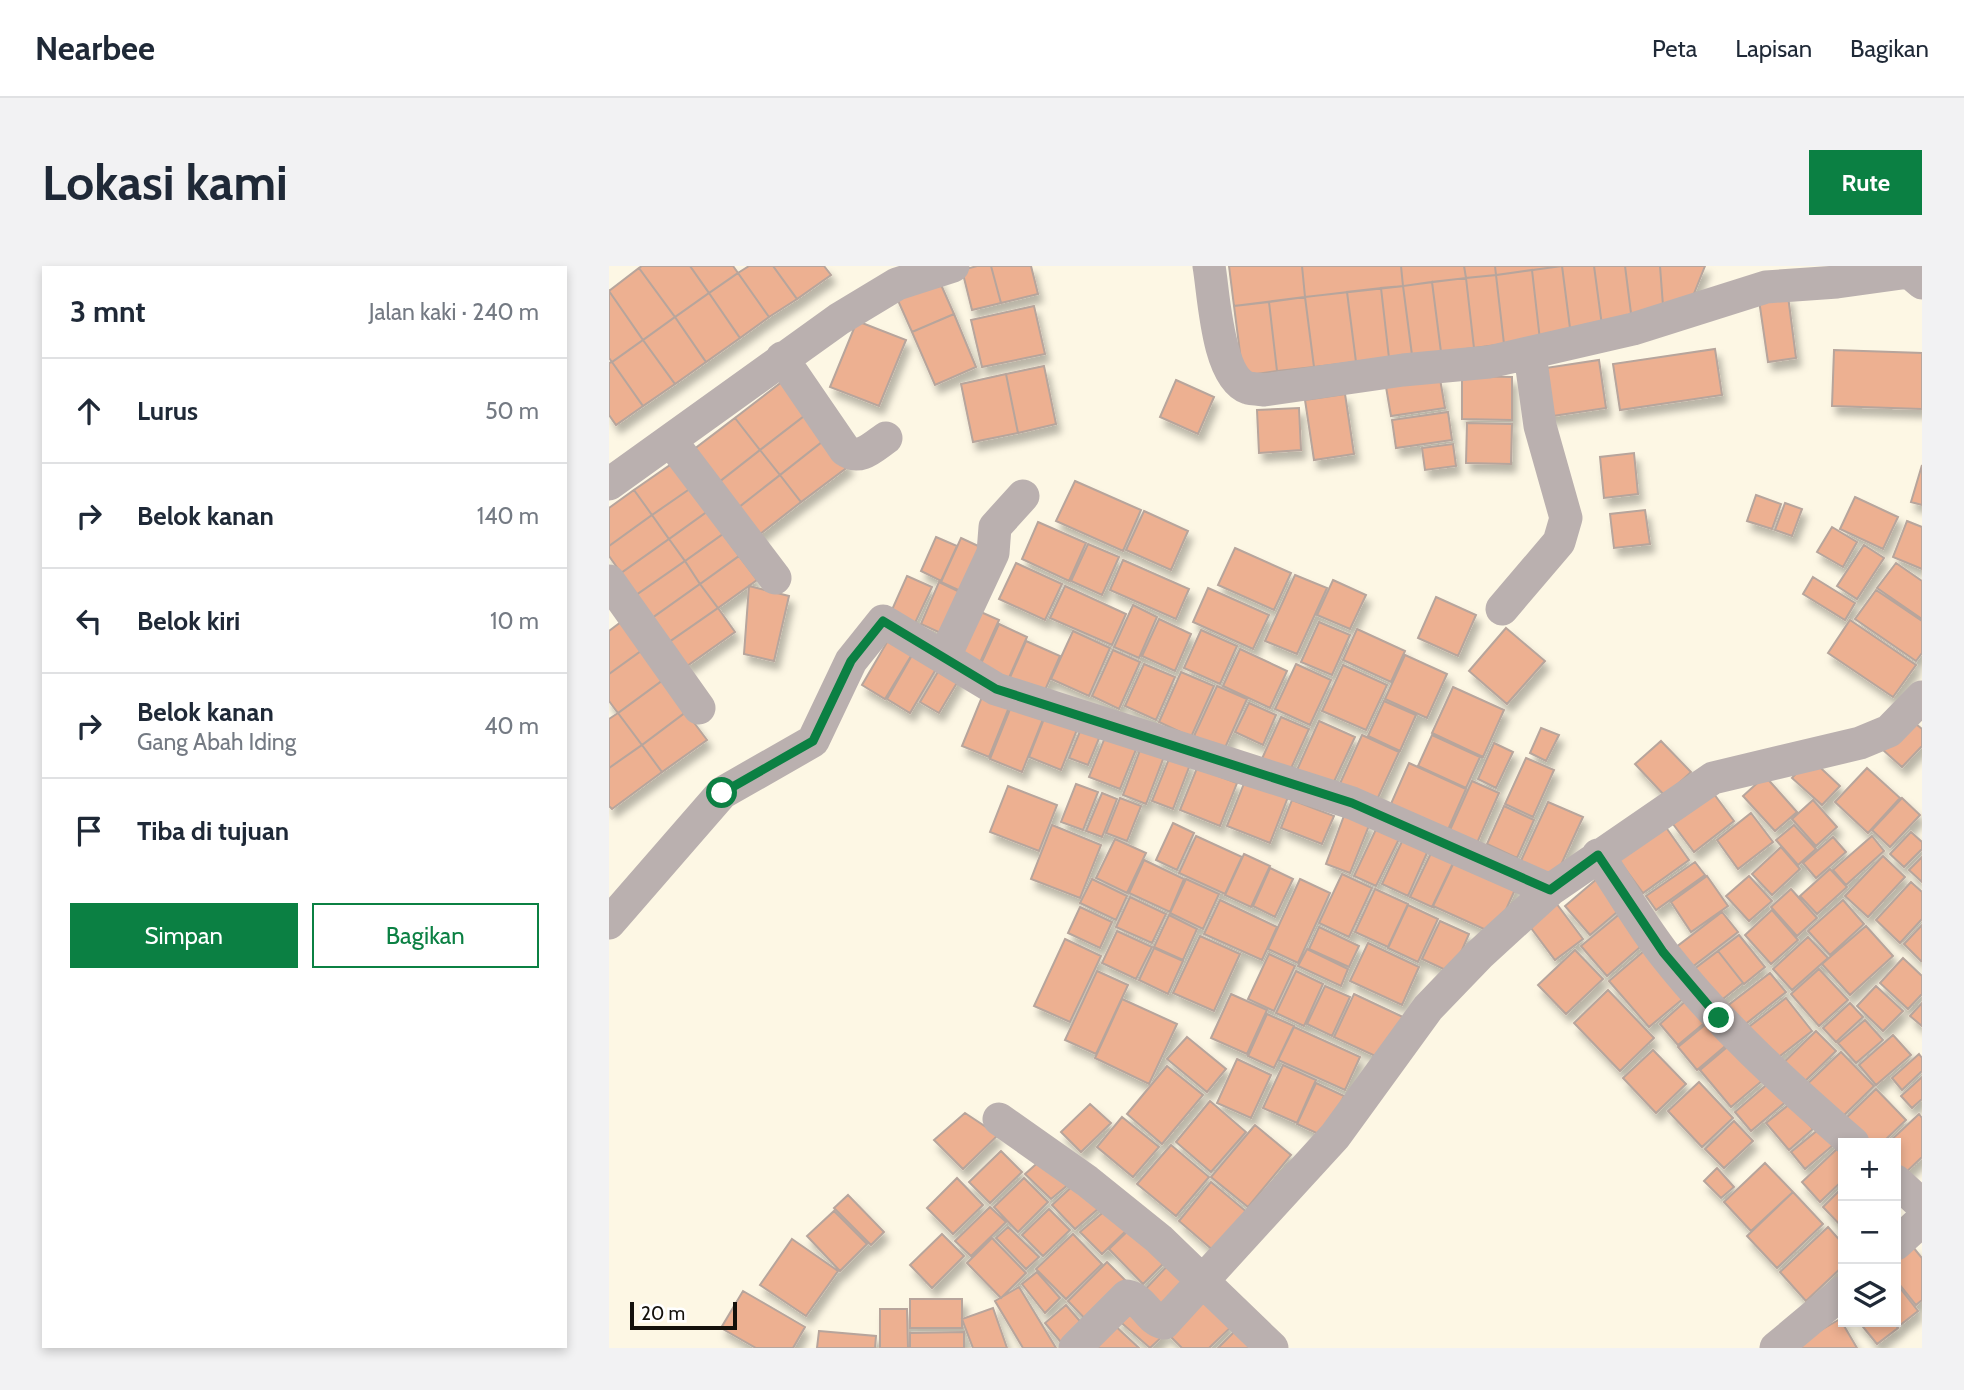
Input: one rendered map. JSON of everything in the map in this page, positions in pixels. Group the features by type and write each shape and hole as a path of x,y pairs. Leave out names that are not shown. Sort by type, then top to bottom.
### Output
{"street":[{"path":"609,484 897,275 953,266"},
{"path":"1209,266 1223,353 1231,374 1246,387 1264,390 1403,370 1489,362 1530,354 1633,329 1797,275 1913,273"},
{"path":"1501,609 1559,542 1566,518 1540,426 1530,354"},
{"path":"782,358 851,455 863,454 886,439"},
{"path":"671,441 775,578"},
{"path":"944,658 993,553 995,527 1023,496"},
{"path":"609,581 699,708"},
{"path":"609,923 722,793 813,741 851,661 883,621 996,689 1352,803 1550,890"},
{"path":"1075,1348 1127,1296 1137,1299 1157,1322 1164,1323 1204,1283 1335,1136 1427,1009 1480,954 1550,890 1713,778 1860,743 1889,731 1922,697"},
{"path":"1598,855 1663,952 1719,1018 1778,1078 1847,1138"},
{"path":"999,1119 1087,1181 1159,1239 1272,1348"},
{"path":"1901,1186 1922,1205"},
{"path":"1901,1239 1922,1220"},
{"path":"1776,1348 1806,1326 1838,1297"}],"building":[{"path":"690,266 709,293 675,317 639,268"},
{"path":"690,266 733,266 738,273 709,293"},
{"path":"749,266 773,266 797,299 769,317 738,273"},
{"path":"773,266 824,266 831,275 797,299"},
{"path":"991,266 1001,303 972,310 962,270"},
{"path":"991,266 1031,266 1038,294 1001,303"},
{"path":"1229,266 1302,266 1305,297 1234,306"},
{"path":"1302,266 1401,266 1403,286 1305,297"},
{"path":"1401,266 1464,266 1466,278 1403,286"},
{"path":"1464,266 1495,266 1496,275 1466,278"},
{"path":"1495,266 1562,266 1496,275"},
{"path":"1562,266 1594,266 1603,333 1571,336"},
{"path":"1562,266 1571,336 1540,340 1532,270"},
{"path":"1594,266 1625,266 1633,329 1603,333"},
{"path":"1625,266 1660,266 1664,319 1633,329"},
{"path":"1660,266 1705,266 1693,296 1664,319"},
{"path":"639,268 675,317 643,340 609,291"},
{"path":"1532,270 1540,340 1504,344 1496,275"},
{"path":"738,273 769,317 740,338 709,293"},
{"path":"1496,275 1504,344 1474,348 1466,278"},
{"path":"938,278 954,314 912,332 896,296"},
{"path":"1466,278 1474,348 1441,352 1432,282"},
{"path":"1432,282 1441,352 1412,355 1403,286"},
{"path":"1403,286 1412,355 1389,358 1381,288"},
{"path":"1381,288 1389,358 1356,362 1347,292"},
{"path":"609,291 643,340 612,362 609,358"},
{"path":"1347,292 1356,362 1314,367 1305,297"},
{"path":"709,293 740,338 706,362 675,317"},
{"path":"1788,296 1796,358 1768,362 1759,300"},
{"path":"1305,297 1314,367 1277,371 1269,302"},
{"path":"1269,302 1277,371 1243,376 1234,306"},
{"path":"1034,306 1045,354 982,367 971,320"},
{"path":"954,314 976,367 935,385 912,332"},
{"path":"675,317 706,362 675,384 643,340"},
{"path":"857,321 906,340 879,406 830,387"},
{"path":"643,340 675,384 643,406 612,362"},
{"path":"1715,349 1722,395 1620,410 1613,364"},
{"path":"1834,350 1922,353 1922,409 1832,406"},
{"path":"1599,360 1606,408 1546,417 1539,369"},
{"path":"612,362 643,406 616,425 609,415 609,363"},
{"path":"1044,366 1056,424 1018,433 1006,374"},
{"path":"1006,374 1018,433 973,442 961,384"},
{"path":"1462,376 1512,377 1512,420 1462,419"},
{"path":"1440,379 1445,408 1391,416 1386,387"},
{"path":"1176,380 1214,397 1198,434 1160,417"},
{"path":"783,381 808,413 760,450 735,418"},
{"path":"1345,394 1354,454 1314,460 1305,400"},
{"path":"1299,408 1301,450 1259,453 1257,410"},
{"path":"1448,412 1452,440 1396,448 1392,420"},
{"path":"808,413 827,438 780,475 760,450"},
{"path":"735,418 760,450 714,486 689,453"},
{"path":"1467,423 1512,424 1511,464 1466,463"},
{"path":"827,438 849,466 801,502 780,475"},
{"path":"1453,444 1456,466 1425,470 1422,448"},
{"path":"760,450 780,475 734,511 714,486"},
{"path":"1634,453 1638,494 1604,498 1600,457"},
{"path":"673,463 691,488 652,515 634,490"},
{"path":"1922,465 1922,505 1911,502"},
{"path":"780,475 801,502 755,538 734,511"},
{"path":"1075,481 1141,510 1123,551 1056,521"},
{"path":"691,488 708,511 669,539 652,515"},
{"path":"634,490 652,515 609,546 609,508"},
{"path":"1756,495 1781,504 1772,529 1747,521"},
{"path":"1855,497 1898,517 1883,549 1840,529"},
{"path":"1785,503 1802,509 1792,536 1775,530"},
{"path":"1645,510 1650,544 1614,548 1610,514"},
{"path":"708,511 723,534 685,561 669,539"},
{"path":"1144,511 1188,531 1171,570 1126,550"},
{"path":"652,515 669,539 621,573 609,556 609,546"},
{"path":"1907,521 1922,527 1922,569 1893,557"},
{"path":"1038,522 1086,543 1069,581 1022,559"},
{"path":"1832,527 1857,542 1843,567 1817,552"},
{"path":"723,534 739,556 700,584 685,561"},
{"path":"936,537 957,546 941,581 921,571"},
{"path":"961,538 989,551 969,595 941,582"},
{"path":"669,539 685,561 636,595 621,573"},
{"path":"1088,544 1119,557 1102,595 1071,581"},
{"path":"1864,545 1884,558 1857,599 1837,586"},
{"path":"1235,548 1291,573 1274,610 1218,585"},
{"path":"739,556 757,580 718,608 700,584"},
{"path":"1123,560 1189,589 1176,619 1110,590"},
{"path":"685,561 700,584 652,618 636,595"},
{"path":"1016,563 1062,584 1045,620 999,599"},
{"path":"1896,563 1922,581 1922,619 1877,588"},
{"path":"1295,575 1327,588 1297,654 1265,641"},
{"path":"907,576 932,587 915,623 891,612"},
{"path":"1813,577 1855,603 1845,620 1803,594"},
{"path":"1333,580 1366,595 1350,629 1317,615"},
{"path":"939,582 964,594 945,635 921,624"},
{"path":"700,584 718,608 669,642 652,618"},
{"path":"749,586 789,596 774,661 744,654"},
{"path":"1065,586 1126,614 1112,645 1050,618"},
{"path":"1208,588 1269,615 1253,649 1193,622"},
{"path":"1876,590 1922,621 1922,653 1916,661 1855,619"},
{"path":"1436,597 1476,615 1458,656 1418,638"},
{"path":"1133,605 1157,617 1139,658 1114,647"},
{"path":"718,608 735,632 687,666 669,642"},
{"path":"974,609 999,620 978,667 952,656"},
{"path":"1159,619 1191,634 1175,671 1142,656"},
{"path":"1850,620 1916,665 1893,697 1828,653"},
{"path":"621,622 641,651 609,674 609,631"},
{"path":"1319,622 1350,635 1332,675 1301,662"},
{"path":"999,624 1027,637 1008,680 979,668"},
{"path":"1506,628 1545,661 1507,704 1469,671"},
{"path":"1357,629 1405,651 1391,682 1343,660"},
{"path":"1201,630 1237,646 1220,684 1184,668"},
{"path":"1073,631 1110,648 1089,696 1051,679"},
{"path":"890,637 914,651 885,699 862,685"},
{"path":"1026,641 1060,656 1042,697 1008,682"},
{"path":"1240,649 1287,671 1270,708 1223,686"},
{"path":"915,650 939,664 910,713 887,699"},
{"path":"1113,650 1140,662 1119,709 1092,696"},
{"path":"641,651 663,680 618,713 609,701 609,674"},
{"path":"1405,655 1447,674 1427,718 1385,699"},
{"path":"1144,664 1175,677 1156,720 1125,706"},
{"path":"1296,664 1331,680 1310,725 1275,709"},
{"path":"942,665 961,676 939,713 920,702"},
{"path":"1343,665 1387,685 1366,730 1322,711"},
{"path":"1181,672 1214,686 1191,737 1159,722"},
{"path":"663,680 686,712 642,745 618,713"},
{"path":"1217,686 1247,699 1224,750 1194,736"},
{"path":"1453,687 1504,710 1483,757 1432,733"},
{"path":"984,692 1011,702 989,757 962,746"},
{"path":"1384,701 1416,715 1400,751 1368,736"},
{"path":"1013,702 1045,714 1022,772 990,759"},
{"path":"1249,703 1276,715 1263,745 1235,732"},
{"path":"686,712 707,740 662,772 642,745"},
{"path":"618,713 642,745 609,768 609,719"},
{"path":"1046,714 1078,727 1061,770 1029,757"},
{"path":"1281,717 1309,729 1288,775 1260,763"},
{"path":"1911,720 1922,729 1922,746 1902,767 1883,750"},
{"path":"1319,721 1355,737 1332,786 1297,770"},
{"path":"1541,728 1559,735 1546,761 1530,753"},
{"path":"1081,729 1100,736 1088,765 1069,758"},
{"path":"1108,730 1139,742 1120,789 1089,777"},
{"path":"1362,735 1399,752 1375,804 1338,788"},
{"path":"1432,735 1480,757 1466,788 1418,766"},
{"path":"1661,741 1691,772 1665,796 1635,764"},
{"path":"1494,743 1513,752 1496,788 1478,779"},
{"path":"642,745 662,772 612,809 609,806 609,768"},
{"path":"1142,745 1165,754 1146,804 1123,795"},
{"path":"1171,754 1191,762 1173,809 1152,801"},
{"path":"1526,758 1554,770 1533,817 1505,804"},
{"path":"1810,758 1840,786 1822,805 1792,778"},
{"path":"1409,763 1466,789 1447,832 1390,806"},
{"path":"1197,768 1237,783 1220,826 1180,810"},
{"path":"1867,768 1900,798 1868,833 1835,802"},
{"path":"1765,776 1797,812 1775,831 1743,796"},
{"path":"1245,781 1288,797 1270,843 1227,826"},
{"path":"1472,781 1499,793 1477,843 1450,830"},
{"path":"1076,784 1098,792 1083,830 1061,822"},
{"path":"1008,786 1057,805 1039,851 990,832"},
{"path":"1102,793 1117,799 1102,837 1086,831"},
{"path":"1714,794 1734,821 1694,852 1673,824"},
{"path":"1120,798 1141,806 1127,841 1106,833"},
{"path":"1902,798 1920,815 1890,847 1872,830"},
{"path":"1292,800 1334,816 1322,844 1281,828"},
{"path":"1813,800 1837,827 1816,846 1792,819"},
{"path":"1548,802 1583,817 1554,880 1519,865"},
{"path":"1504,806 1534,820 1517,858 1487,844"},
{"path":"1345,813 1370,823 1350,873 1326,864"},
{"path":"1751,813 1773,842 1738,869 1717,840"},
{"path":"1173,823 1194,833 1177,870 1156,860"},
{"path":"1052,825 1101,845 1080,898 1031,879"},
{"path":"1378,825 1401,835 1376,886 1354,876"},
{"path":"1794,825 1816,849 1798,865 1776,840"},
{"path":"1665,826 1689,860 1643,893 1618,859"},
{"path":"1911,832 1922,842 1922,849 1904,867 1890,854"},
{"path":"1405,835 1430,846 1408,896 1382,884"},
{"path":"1196,836 1242,857 1225,894 1179,873"},
{"path":"1872,836 1884,851 1846,885 1833,870"},
{"path":"1833,837 1846,852 1816,878 1803,863"},
{"path":"1115,839 1146,853 1127,893 1096,878"},
{"path":"1781,847 1800,869 1772,895 1752,874"},
{"path":"1433,849 1455,859 1432,907 1410,897"},
{"path":"1244,854 1270,866 1251,907 1225,895"},
{"path":"1457,856 1518,883 1495,934 1433,906"},
{"path":"1883,856 1905,877 1868,917 1845,896"},
{"path":"1922,857 1922,882 1909,870"},
{"path":"1144,860 1184,879 1170,912 1129,893"},
{"path":"1695,862 1705,875 1656,910 1646,896"},
{"path":"1270,868 1293,879 1275,917 1253,906"},
{"path":"1830,869 1847,887 1817,914 1800,896"},
{"path":"1342,874 1372,888 1349,937 1319,923"},
{"path":"1707,876 1728,906 1691,932 1671,902"},
{"path":"1749,876 1772,901 1749,921 1726,896"},
{"path":"1598,878 1623,907 1590,935 1565,906"},
{"path":"1092,879 1127,896 1116,920 1080,903"},
{"path":"1186,879 1219,894 1203,929 1170,913"},
{"path":"1300,879 1330,893 1298,963 1268,949"},
{"path":"1911,882 1922,892 1922,919 1900,943 1876,920"},
{"path":"1375,889 1408,904 1388,947 1355,932"},
{"path":"1791,889 1817,918 1797,936 1771,907"},
{"path":"1130,897 1166,914 1152,943 1116,927"},
{"path":"1220,900 1277,927 1262,960 1204,934"},
{"path":"1843,900 1864,924 1830,955 1808,931"},
{"path":"1556,903 1583,939 1555,960 1528,924"},
{"path":"1408,905 1438,919 1418,962 1388,948"},
{"path":"1080,907 1112,922 1100,948 1068,933"},
{"path":"1772,910 1798,940 1771,964 1745,935"},
{"path":"1622,912 1647,941 1607,976 1581,946"},
{"path":"1722,912 1738,932 1687,971 1671,951"},
{"path":"1169,915 1197,929 1183,960 1154,947"},
{"path":"1440,921 1469,934 1452,973 1422,959"},
{"path":"1922,925 1922,961 1921,961 1904,944"},
{"path":"1866,926 1893,956 1850,995 1822,964"},
{"path":"1319,927 1359,946 1349,967 1309,949"},
{"path":"1117,931 1152,947 1136,979 1102,963"},
{"path":"1739,935 1765,967 1744,984 1718,951"},
{"path":"1200,936 1240,954 1214,1011 1173,993"},
{"path":"1808,937 1828,958 1792,990 1773,969"},
{"path":"1065,939 1101,956 1070,1022 1034,1006"},
{"path":"1368,943 1419,967 1402,1005 1350,981"},
{"path":"1154,948 1183,961 1168,994 1139,980"},
{"path":"1307,949 1348,969 1341,986 1298,966"},
{"path":"1575,950 1603,979 1566,1014 1538,985"},
{"path":"1644,951 1684,998 1649,1027 1609,981"},
{"path":"1718,951 1743,983 1714,1006 1689,973"},
{"path":"1269,954 1295,966 1274,1011 1248,999"},
{"path":"1903,958 1922,976 1922,994 1908,1009 1880,983"},
{"path":"1819,969 1848,1000 1819,1026 1791,994"},
{"path":"1097,971 1128,985 1096,1054 1065,1040"},
{"path":"1296,971 1323,984 1304,1026 1276,1013"},
{"path":"1770,973 1786,992 1738,1030 1722,1010"},
{"path":"1325,986 1350,997 1332,1036 1307,1024"},
{"path":"1876,986 1903,1011 1883,1031 1857,1006"},
{"path":"1608,990 1654,1038 1620,1071 1574,1023"},
{"path":"1231,994 1267,1010 1247,1054 1211,1038"},
{"path":"1354,994 1403,1017 1384,1060 1334,1037"},
{"path":"1689,998 1708,1020 1678,1045 1660,1024"},
{"path":"1786,998 1812,1031 1771,1063 1745,1030"},
{"path":"1122,999 1177,1024 1149,1084 1095,1058"},
{"path":"1850,1003 1863,1017 1836,1042 1823,1028"},
{"path":"1922,1003 1922,1026 1910,1016"},
{"path":"1267,1014 1294,1026 1274,1068 1248,1056"},
{"path":"1711,1020 1730,1042 1697,1070 1678,1047"},
{"path":"1865,1020 1883,1040 1856,1063 1838,1043"},
{"path":"1294,1027 1360,1057 1345,1090 1278,1060"},
{"path":"1816,1031 1836,1051 1799,1087 1779,1067"},
{"path":"1893,1035 1911,1055 1876,1085 1859,1065"},
{"path":"1187,1037 1226,1069 1207,1092 1167,1059"},
{"path":"1732,1043 1763,1080 1731,1107 1700,1070"},
{"path":"1653,1050 1686,1084 1656,1113 1623,1078"},
{"path":"1841,1052 1874,1086 1836,1123 1802,1089"},
{"path":"1919,1054 1922,1058 1922,1071 1902,1090 1892,1078"},
{"path":"1237,1059 1271,1075 1251,1118 1217,1103"},
{"path":"1283,1065 1316,1080 1297,1123 1263,1108"},
{"path":"1167,1066 1203,1095 1162,1144 1127,1114"},
{"path":"1922,1077 1922,1099 1912,1108 1901,1096"},
{"path":"1771,1081 1788,1100 1751,1131 1735,1112"},
{"path":"1699,1082 1733,1118 1702,1147 1668,1111"},
{"path":"1316,1083 1344,1096 1325,1137 1297,1124"},
{"path":"1876,1089 1906,1120 1887,1138 1860,1138 1843,1121"},
{"path":"1210,1101 1246,1132 1211,1172 1176,1142"},
{"path":"1791,1103 1813,1129 1789,1150 1766,1123"},
{"path":"1090,1104 1111,1123 1081,1152 1061,1132"},
{"path":"965,1113 998,1135 963,1169 934,1140"},
{"path":"1919,1114 1922,1118 1922,1157 1901,1177 1901,1138 1893,1138"},
{"path":"1122,1117 1159,1147 1133,1177 1097,1147"},
{"path":"1734,1121 1753,1141 1724,1168 1705,1149"},
{"path":"1255,1125 1291,1155 1248,1207 1211,1177"},
{"path":"1824,1125 1838,1141 1805,1169 1791,1152"},
{"path":"1171,1145 1209,1177 1176,1216 1137,1184"},
{"path":"1838,1148 1838,1185 1820,1202 1802,1182"},
{"path":"1001,1151 1022,1172 990,1203 969,1182"},
{"path":"1043,1158 1075,1179 1051,1199 1025,1174"},
{"path":"1765,1163 1793,1192 1751,1231 1724,1202"},
{"path":"1717,1168 1734,1187 1721,1198 1704,1181"},
{"path":"957,1178 983,1205 953,1234 927,1208"},
{"path":"1024,1178 1048,1202 1018,1232 994,1207"},
{"path":"1078,1181 1107,1201 1075,1229 1052,1205"},
{"path":"1211,1182 1248,1213 1215,1252 1179,1221"},
{"path":"1793,1192 1823,1224 1777,1268 1747,1236"},
{"path":"1838,1192 1838,1223 1823,1207"},
{"path":"848,1195 884,1232 871,1245 834,1208"},
{"path":"990,1207 1006,1222 971,1256 955,1241"},
{"path":"1049,1209 1070,1230 1043,1256 1022,1235"},
{"path":"1107,1209 1132,1225 1102,1254 1080,1232"},
{"path":"834,1211 867,1244 840,1271 807,1236"},
{"path":"1008,1227 1039,1257 1026,1269 996,1238"},
{"path":"1132,1227 1166,1261 1143,1284 1109,1249"},
{"path":"1828,1227 1838,1238 1838,1271 1806,1301 1780,1272"},
{"path":"942,1234 964,1256 932,1288 910,1265"},
{"path":"1073,1234 1102,1264 1066,1299 1036,1269"},
{"path":"992,1238 1026,1273 1001,1298 967,1263"},
{"path":"792,1239 838,1271 806,1316 760,1285"},
{"path":"1913,1247 1922,1258 1922,1300 1916,1305 1901,1286 1901,1257"},
{"path":"1107,1262 1133,1288 1092,1326 1068,1301"},
{"path":"1171,1262 1194,1284 1161,1319 1138,1297"},
{"path":"1037,1272 1060,1298 1045,1313 1022,1284"},
{"path":"1019,1287 1056,1348 1023,1348 995,1301"},
{"path":"1901,1289 1918,1311 1901,1324"},
{"path":"743,1291 805,1327 793,1348 756,1348 721,1328"},
{"path":"1201,1295 1232,1326 1209,1348 1182,1348 1165,1331"},
{"path":"910,1299 962,1299 962,1328 910,1328"},
{"path":"1133,1302 1166,1333 1150,1348 1116,1318"},
{"path":"1066,1305 1085,1327 1065,1347 1045,1323"},
{"path":"993,1308 1007,1348 973,1348 962,1319"},
{"path":"880,1309 907,1309 908,1348 880,1348"},
{"path":"1838,1320 1838,1327 1845,1327 1857,1348 1792,1348"},
{"path":"1110,1321 1139,1348 1084,1348"},
{"path":"1863,1327 1898,1328 1877,1344"},
{"path":"1236,1330 1254,1348 1218,1348"},
{"path":"819,1331 876,1336 875,1348 817,1348"},
{"path":"964,1332 964,1348 910,1348 910,1333"}],"route":[{"path":"722,793 813,741 851,661 883,621 912,641 996,689 1089,721 1352,803 1550,890 1598,855 1663,952 1719,1018"}]}
